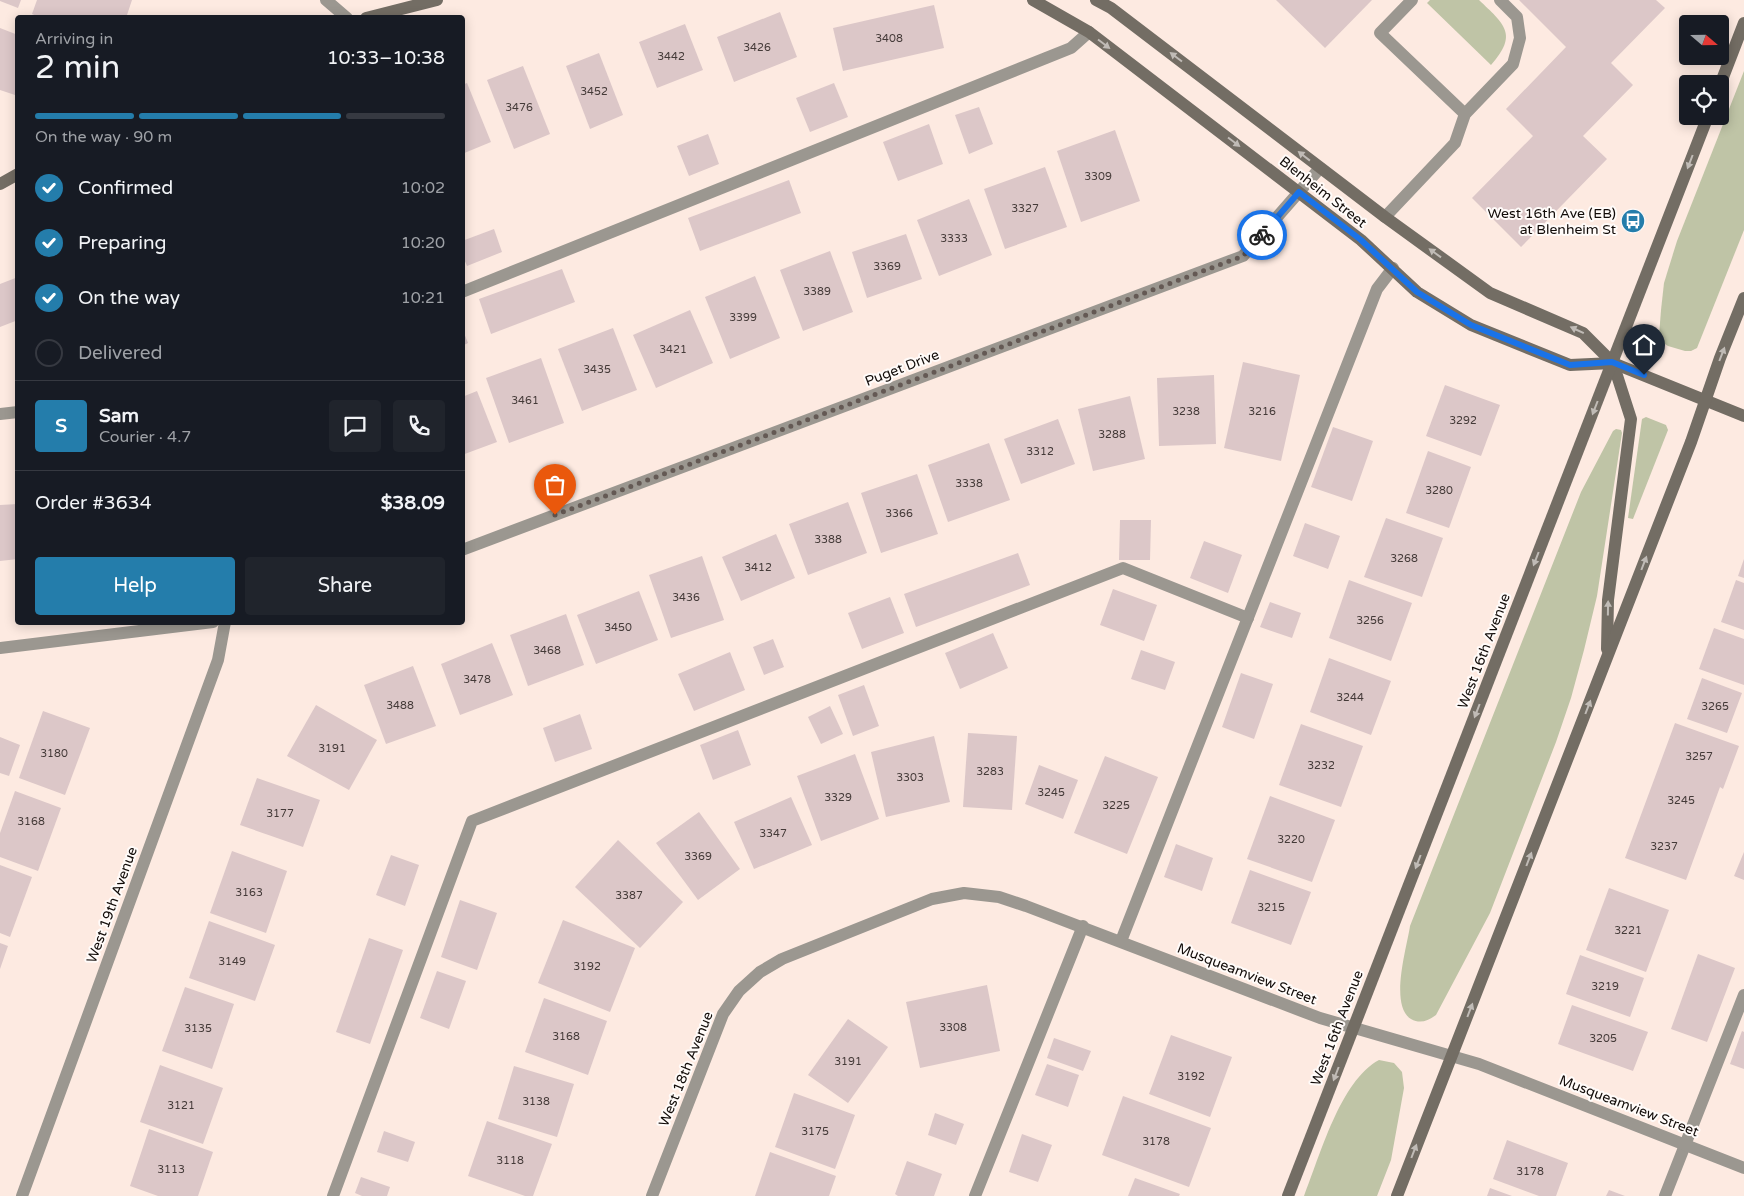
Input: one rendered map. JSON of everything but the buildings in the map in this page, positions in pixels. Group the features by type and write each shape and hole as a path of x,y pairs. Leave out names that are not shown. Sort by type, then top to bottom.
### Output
{"main road":[{"path":"378,15 437,0"},
{"name":"Blenheim Street","path":"1033,0 1089,32 1361,240 1417,292 1471,325 1570,365 1612,362"},
{"name":"Blenheim Street","path":"1096,0 1112,8 1385,218 1490,293 1583,333 1612,362 1744,416"},
{"path":"1724,75 1744,23"},
{"name":"West 16th Avenue","path":"1288,1196 1704,125"},
{"path":"0,184 15,176"},
{"path":"1397,1196 1691,442 1720,358 1744,298"},
{"path":"1607,657 1608,600 1631,420 1612,362"}],"street":[{"path":"326,0 344,15"},
{"path":"1412,0 1380,32 1465,114"},
{"path":"1385,218 1455,143 1465,114 1513,64 1520,38 1517,17 1500,0"},
{"path":"465,291 1071,48 1089,32"},
{"name":"Puget Drive","path":"465,549 1243,256 1320,168"},
{"path":"1121,941 1377,289 1393,268"},
{"path":"0,414 15,412"},
{"path":"333,1196 472,821 1123,568 1248,618"},
{"path":"0,648 188,625"},
{"name":"West 19th Avenue","path":"22,1196 218,660 224,625"},
{"name":"Musqueamview Street","path":"850,931 932,899 964,893 999,897 1083,926 1305,1012 1353,1028 1479,1064 1744,1168"},
{"path":"975,1196 1083,926"},
{"name":"West 18th Avenue","path":"652,1196 711,1041 723,1014 739,991 760,972 782,959 850,931"},
{"path":"1665,1196 1744,996"}],"green space":[{"path":"1430,0 1479,0 1495,16 1505,30 1506,37 1500,54 1491,65 1427,3"},
{"path":"1744,71 1744,230 1697,348 1685,351 1668,346 1662,342 1659,336 1664,283 1677,241 1723,125 1729,125 1729,109"},
{"path":"1646,417 1666,425 1668,430 1633,519 1628,518 1642,419"},
{"path":"1616,429 1621,430 1622,433 1597,596 1571,698 1556,742 1490,913 1436,1015 1424,1021 1414,1021 1405,1012 1401,1002 1400,989 1410,926 1581,492 1613,431"},
{"path":"1379,1060 1394,1063 1402,1072 1404,1088 1391,1160 1377,1196 1304,1196 1324,1141 1342,1102 1353,1084 1365,1070"}],"way so far":[{"path":"555,515 1243,256 1262,235"}],"place":[{"name":"West 16th Ave (EB) at Blenheim St","path":"1633,221"}],"route":[{"path":"1262,235 1299,192 1361,240 1417,292 1471,325 1570,365 1612,362 1644,375"}]}
